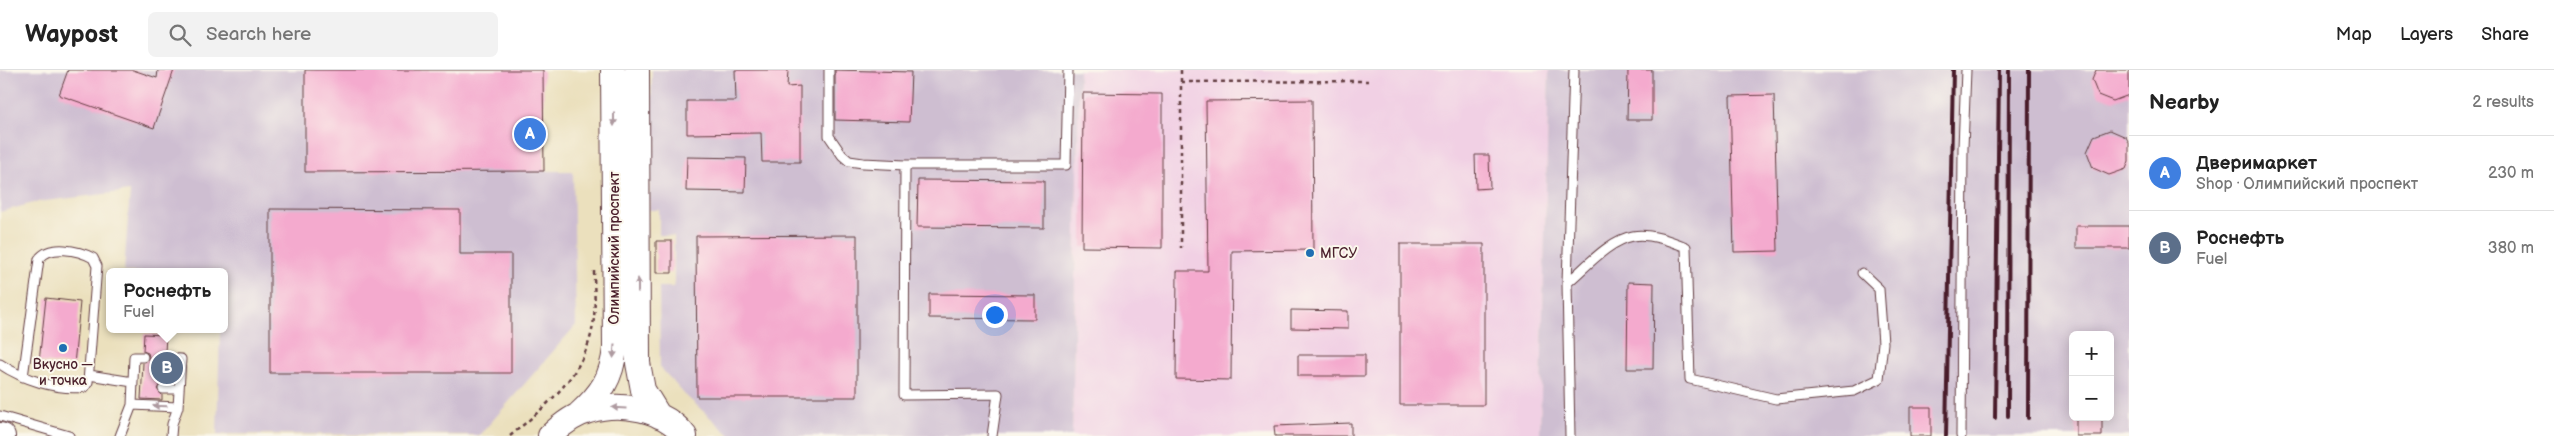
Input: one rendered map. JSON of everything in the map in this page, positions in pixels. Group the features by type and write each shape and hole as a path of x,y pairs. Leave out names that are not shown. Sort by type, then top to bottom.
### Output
{"main road":[{"name":"Олимпийский проспект","path":"579,414 604,387 613,365 615,348 613,70"},
{"name":"Олимпийский проспект","path":"637,70 638,363 643,390 659,416"},
{"path":"550,436 579,414 618,407 659,416 671,423 685,436"}],"lane":[{"path":"829,70 829,136 842,155 849,161 863,164 906,165 1066,165 1068,70"},
{"path":"1570,436 1567,283 1574,70"},
{"path":"1961,436 1963,148 1966,70"},
{"path":"906,165 904,395 998,394 992,436"},
{"path":"1567,283 1604,250 1633,236 1663,239 1686,247 1690,380 1776,399 1854,390 1878,380 1883,343 1878,289 1862,273"},
{"path":"0,364 23,377 78,388 85,387 89,375 96,261 88,255 52,250 42,255 36,265 23,377"},
{"path":"120,436 132,405 136,381 134,357 143,357"},
{"path":"164,358 181,359 178,407 172,424 171,436"},
{"path":"89,375 136,381"},
{"path":"164,375 180,376"},
{"path":"163,389 179,389"},
{"path":"132,405 178,407"},
{"path":"0,416 69,436"}],"path":[{"path":"1181,70 1181,248"},
{"path":"1181,82 1368,80"},
{"path":"510,436 545,406 570,380 583,356 593,325 594,268"}],"shaded area":[{"path":"0,70 543,70 544,171 573,171 576,325 480,435 217,434 220,333 228,333 228,268 124,268 130,191 37,202 0,212"},
{"path":"652,70 1079,70 1072,436 731,436 685,395 660,367 659,287 674,287 674,236 659,235 659,210 649,210"},
{"name":"МГСУ","path":"1079,70 1549,70 1540,436 1072,436"},
{"path":"1549,70 2129,70 2129,436 1540,436"}],"building":[{"path":"68,70 133,70 157,78 158,70 174,70 154,128 59,95"},
{"path":"305,70 543,70 544,171 305,172"},
{"path":"735,70 788,70 787,87 800,86 800,162 762,162 761,133 687,134 687,101 736,101"},
{"path":"835,70 911,72 909,122 835,120"},
{"path":"1628,70 1652,70 1652,120 1627,120"},
{"path":"2096,70 2129,70 2129,95 2113,101 2098,95 2092,80"},
{"path":"1083,93 1162,94 1162,248 1082,247"},
{"path":"1774,95 1778,251 1734,252 1730,96"},
{"path":"1312,100 1313,250 1232,251 1231,380 1176,379 1177,271 1208,271 1206,101"},
{"path":"2110,130 2126,137 2129,143 2129,161 2126,169 2109,175 2093,168 2087,152 2094,136"},
{"path":"1475,155 1489,155 1490,188 1476,189"},
{"path":"687,157 746,158 745,192 686,191"},
{"path":"918,180 1044,181 1044,228 917,227"},
{"path":"270,209 460,210 460,254 511,254 511,373 270,373"},
{"path":"2076,226 2129,226 2129,248 2076,248"},
{"path":"857,235 857,397 697,397 696,236"},
{"path":"656,241 672,241 672,273 656,273"},
{"path":"1400,244 1484,244 1484,405 1400,405"},
{"path":"1628,282 1654,283 1653,369 1627,369"},
{"path":"929,294 1035,295 1035,319 929,318"},
{"path":"46,298 80,302 74,365 39,362"},
{"path":"1291,310 1348,311 1348,329 1291,328"},
{"path":"144,334 166,335 165,352 158,357 159,361 164,364 164,369 158,371 157,375 163,381 157,389 162,395 162,400 141,399 143,363 149,357 148,353 143,351"},
{"path":"1298,355 1365,355 1365,376 1298,376"},
{"path":"1910,407 1931,407 1931,436 1910,436"},
{"path":"2076,421 2102,421 2102,436 2076,436"},
{"path":"1351,423 1351,436 1275,436 1274,426"}],"railway":[{"path":"1946,436 1953,70"},
{"path":"1995,418 1999,70"},
{"path":"2008,416 2009,70"},
{"path":"2028,418 2029,70"}],"place":[{"name":"Дверимаркет","path":"530,134"},
{"name":"МГСУ","path":"1310,253"},
{"name":"Вкусно — и точка","path":"63,348"},
{"name":"Роснефть","path":"167,368"}]}
